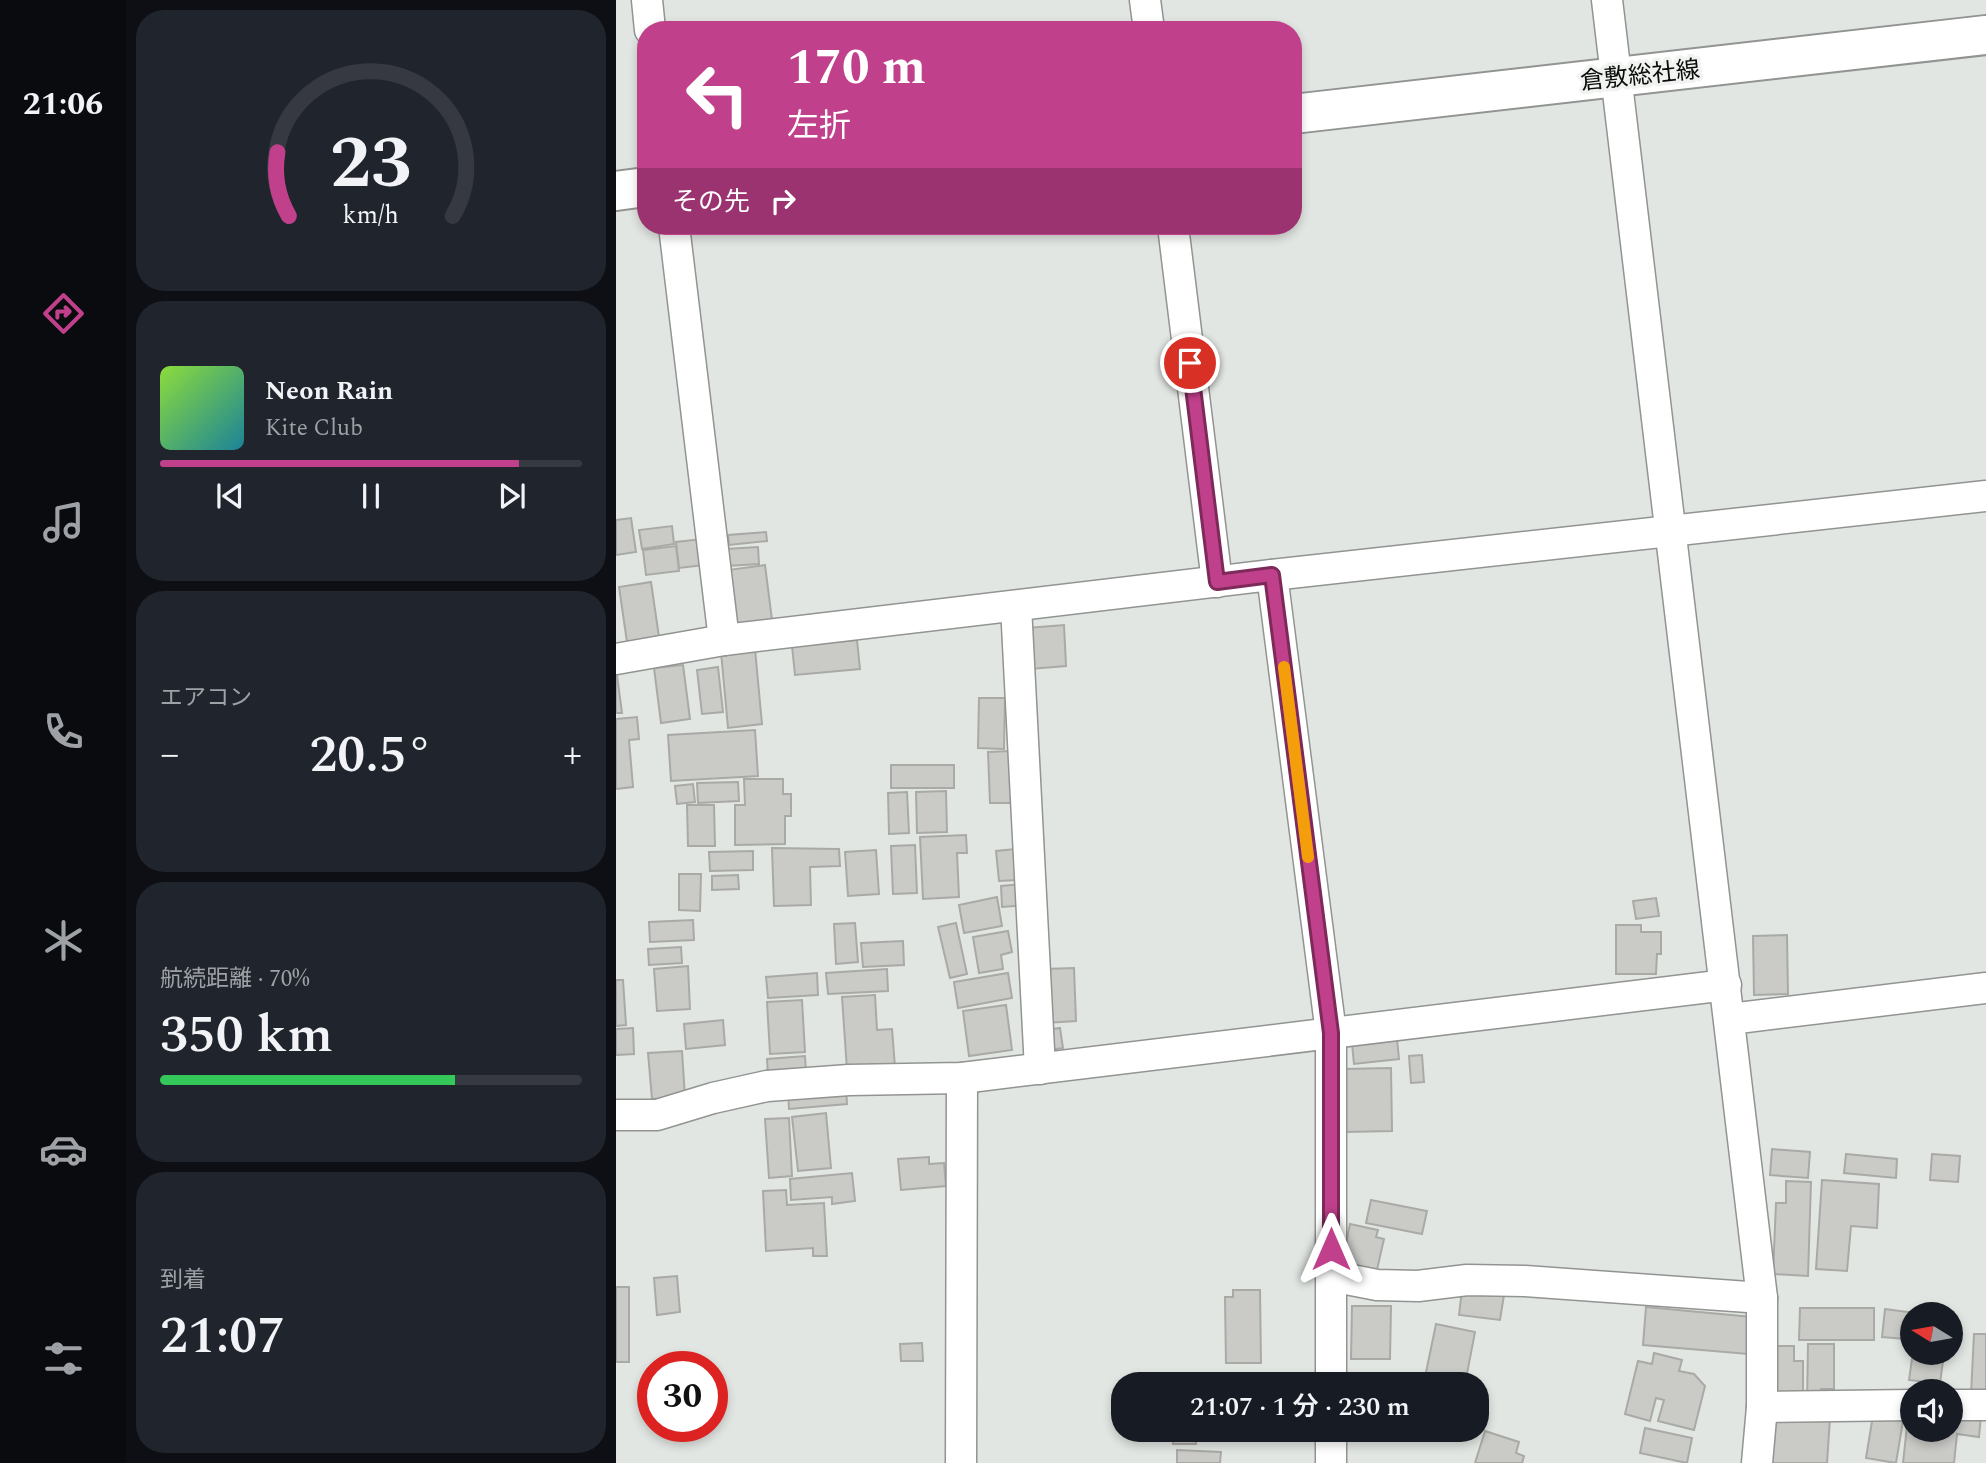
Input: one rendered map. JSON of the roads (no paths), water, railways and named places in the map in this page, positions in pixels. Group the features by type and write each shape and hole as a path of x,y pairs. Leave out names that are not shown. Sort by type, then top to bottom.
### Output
{"main road":[{"name":"倉敷総社線","path":"1302,113 1986,36"},
{"path":"616,191 637,188"}],"street":[{"path":"647,0 649,21"},
{"path":"1145,0 1148,21"},
{"path":"1607,0 1762,1298 1762,1407 1756,1463"},
{"path":"675,235 724,640"},
{"path":"1174,235 1217,582"},
{"path":"616,659 724,640 1272,575 1671,533 1986,496"},
{"path":"1272,575 1331,1033 1331,1372"},
{"path":"1016,606 1040,1069"},
{"path":"616,1115 657,1115 713,1098 767,1086 849,1080 962,1078 1726,985"},
{"path":"1730,1019 1986,988"},
{"path":"961,1463 962,1078"},
{"path":"1331,1276 1377,1285 1418,1286 1467,1280 1525,1280 1762,1298"},
{"path":"1762,1407 1900,1405"},
{"path":"1963,1405 1986,1405"},
{"path":"1331,1442 1331,1463"}]}
